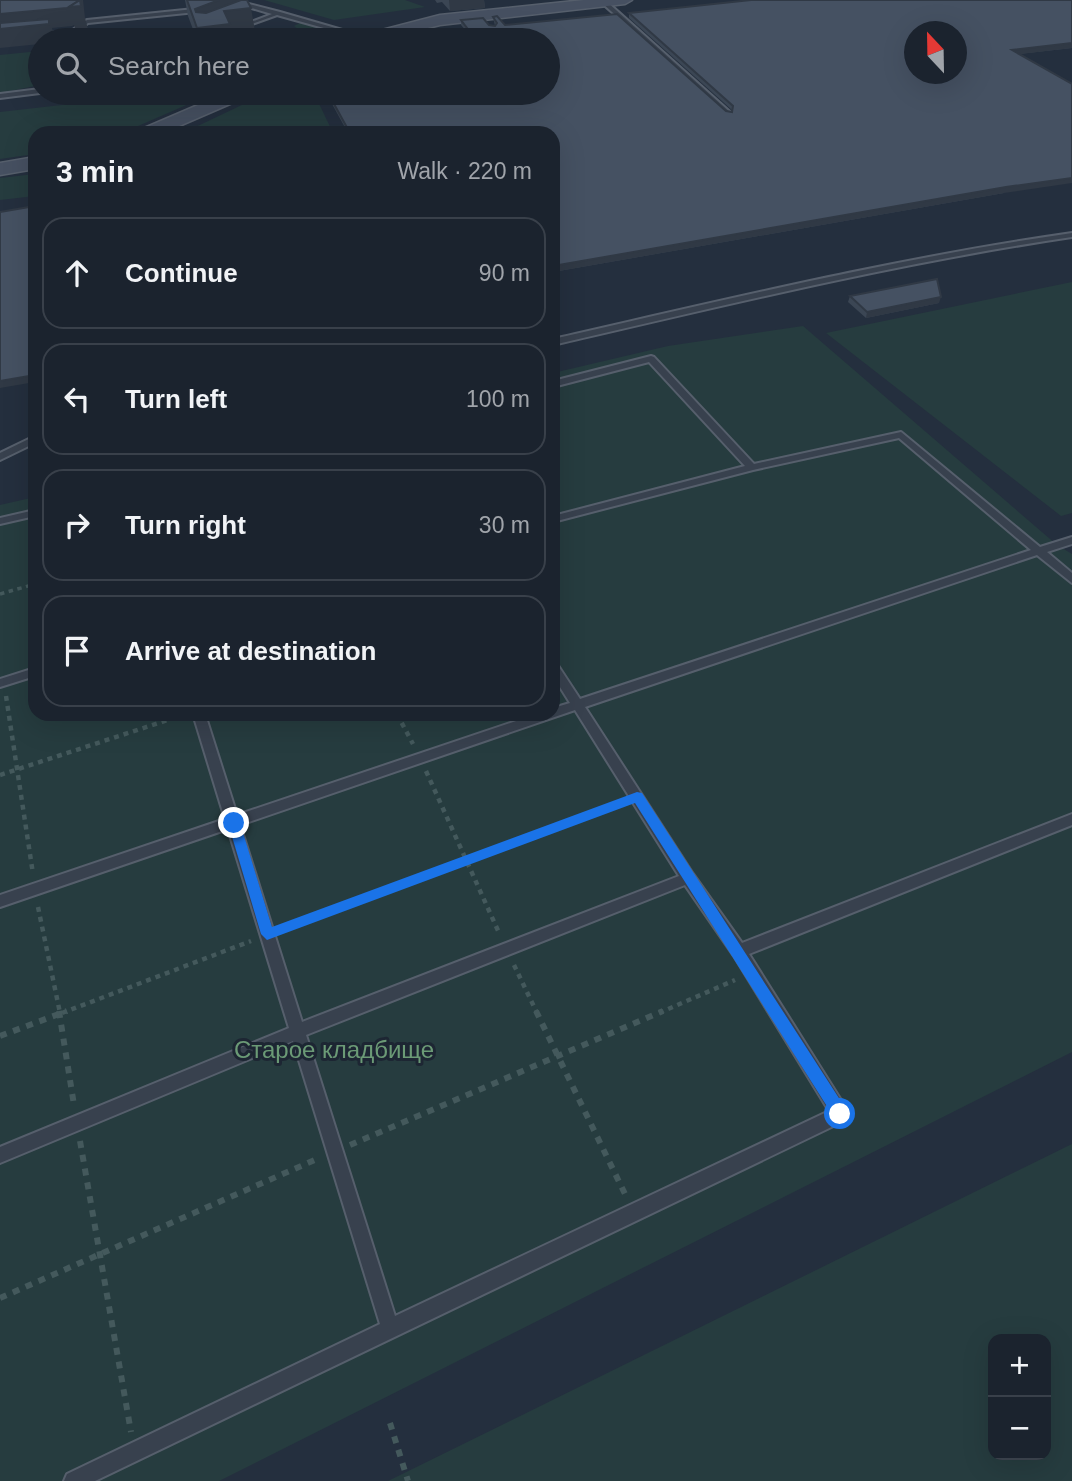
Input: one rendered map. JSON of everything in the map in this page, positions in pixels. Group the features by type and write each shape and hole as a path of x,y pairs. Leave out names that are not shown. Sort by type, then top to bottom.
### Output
{"street":[{"path":"408,28 440,20 485,18 625,0"},
{"path":"164,126 212,105"},
{"path":"0,169 28,164"}],"lane":[{"path":"227,0 328,28"},
{"path":"604,2 729,114"},
{"path":"223,8 250,5"},
{"path":"37,27 209,10"},
{"path":"239,28 278,13"},
{"path":"79,28 87,22"},
{"path":"0,96 28,92"},
{"path":"560,340 914,262 1014,242 1072,235"},
{"path":"560,382 651,359 752,467"},
{"path":"560,517 752,467 901,435 1072,579"},
{"path":"0,457 28,443"},
{"path":"0,522 28,515"},
{"path":"560,711 1072,540"},
{"path":"2,682 28,674"},
{"path":"74,1481 840,1114 750,973 739,951 688,878 560,679"},
{"path":"201,721 390,1328"},
{"path":"0,901 532,721"},
{"path":"739,951 1072,819"},
{"path":"0,1154 296,1032 688,878"}],"path":[{"path":"0,594 28,586"},
{"path":"2,682 19,769 35,890 60,1014 135,1453"},
{"path":"0,775 166,721"},
{"path":"0,1036 637,797"},
{"path":"0,1298 750,973"},
{"path":"390,1423 408,1481"}],"green space":[{"path":"264,0 405,0 425,7 334,20"},
{"path":"302,22 321,28 297,28 294,26"},
{"path":"28,52 28,87 0,93 0,55"},
{"path":"62,105 186,105 138,126 28,126 28,155 0,159 0,112"},
{"path":"242,105 320,105 330,126 198,126"},
{"path":"28,175 28,197 0,200 0,178"},
{"path":"1072,282 1072,513 1061,516 826,333"},
{"name":"Старое кладбище","path":"803,326 1057,545 1072,554 1072,1052 219,1481 0,1481 0,505 28,499 28,721 560,721 560,371 668,346"},
{"path":"1072,1144 1072,1481 388,1481"}],"building":[{"path":"0,0 80,0 67,8 0,14"},
{"path":"80,0 81,6 69,7"},
{"path":"187,0 219,0 195,9 196,12 206,13 241,0 247,0 251,8 224,11 230,24 197,28"},
{"path":"751,0 1072,0 1072,43 1012,50 1072,84 1072,178 1006,187 560,265 560,126 346,126 335,105 560,105 560,28 467,28 461,20 483,18 489,25 495,26 497,23 493,17 497,16 505,25 617,14 726,111 732,112 733,106 629,13"},
{"path":"49,19 49,24 0,29 0,23"},
{"path":"28,207 28,376 0,381 0,212"},
{"path":"937,279 941,297 867,312 850,296"}],"route":[{"path":"234,823 267,934 637,797 688,878 739,951 750,973 840,1114"}]}
